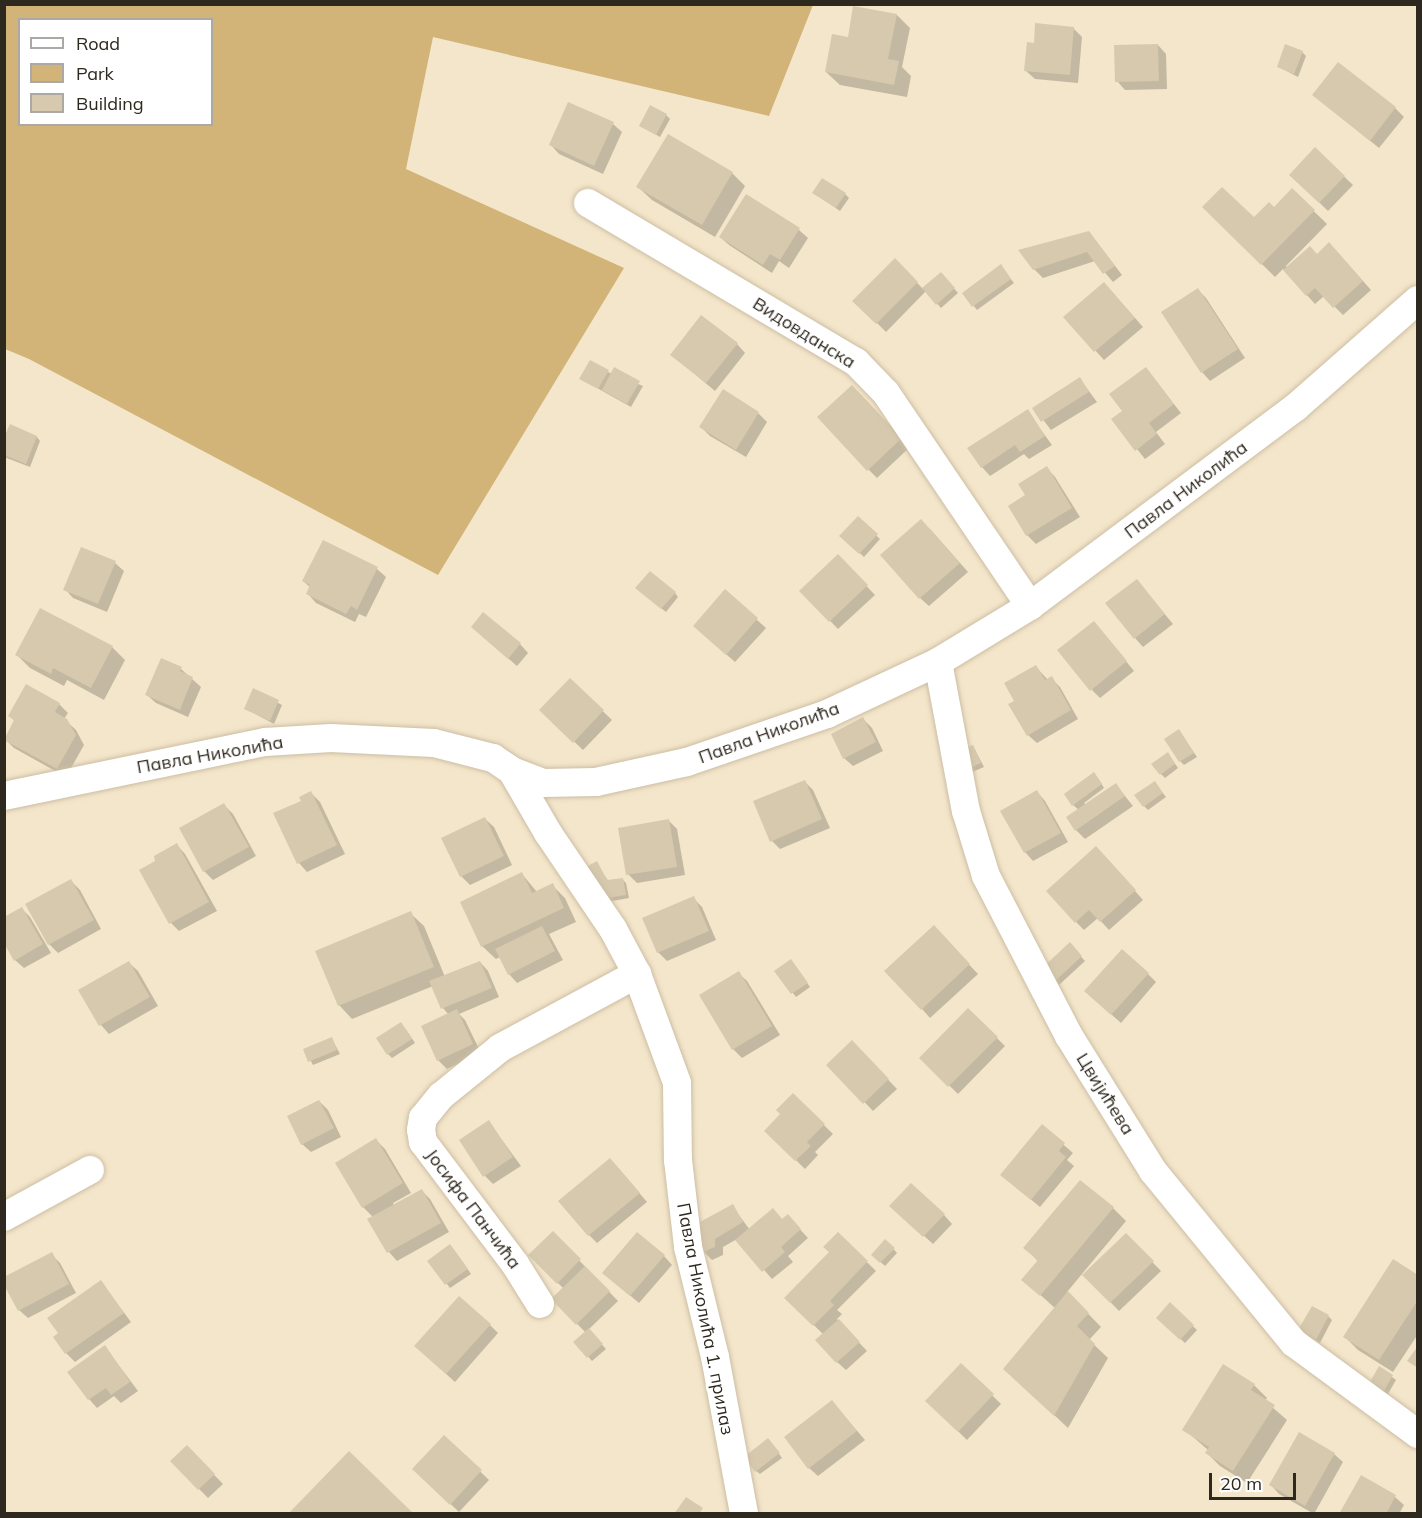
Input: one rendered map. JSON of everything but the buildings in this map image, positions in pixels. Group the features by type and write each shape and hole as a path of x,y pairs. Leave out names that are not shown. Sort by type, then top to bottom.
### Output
{"street":[{"name":"Видовданска","path":"588,203 856,362 886,393 1030,606"},
{"name":"Павла Николића","path":"4,796 265,742 331,738 434,743 493,758 512,771 543,783 596,782 656,771 827,714 938,662 1030,606 1296,407 1418,300"},
{"name":"Цвијићева","path":"938,662 966,811 986,876 1007,921 1069,1036 1152,1171 1294,1343 1418,1434"},
{"name":"Павла Николића 1. прилаз","path":"512,771 548,833 613,929 637,974 676,1083 678,1160 688,1247 715,1357 744,1514"},
{"name":"Јосифа Панчића","path":"540,1304 515,1264 423,1142 421,1130 423,1118 441,1096 500,1048 637,974"},
{"path":"4,1217 90,1170"}],"green space":[{"path":"5,4 813,5 769,116 433,37 406,169 624,268 438,575 29,359 5,349"}]}
